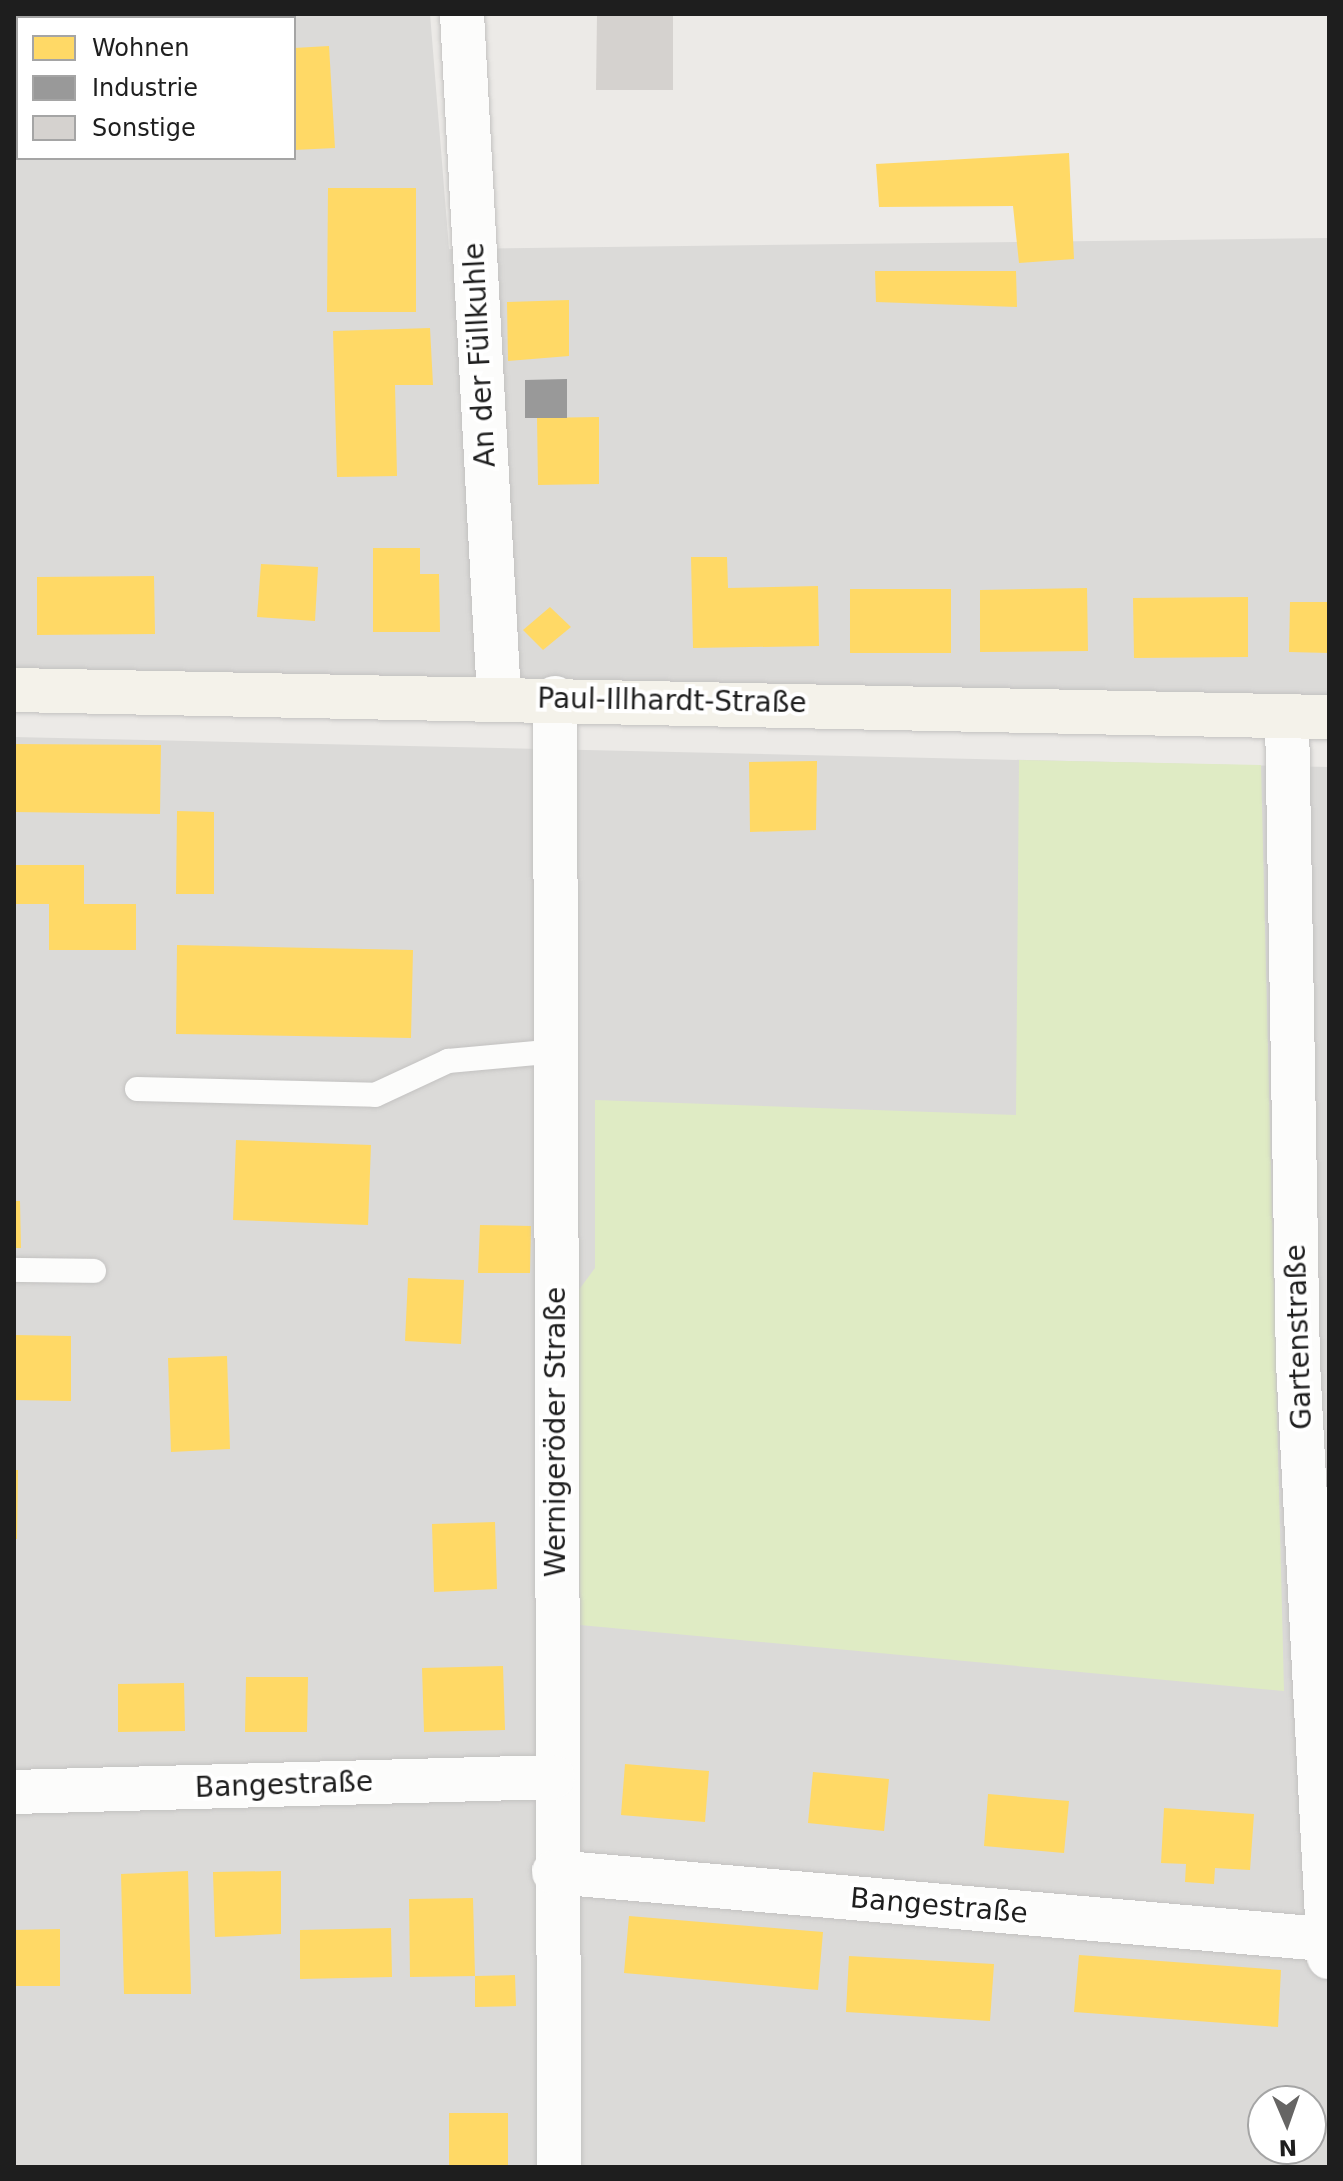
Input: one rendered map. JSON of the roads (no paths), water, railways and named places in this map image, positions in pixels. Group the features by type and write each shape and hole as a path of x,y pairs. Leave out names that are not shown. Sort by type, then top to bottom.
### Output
{"street":[{"name":"An der Füllkuhle","path":"462,14 499,697"},
{"name":"Paul-Illhardt-Straße","path":"14,690 555,698 1308,717"},
{"name":"Wernigeröder Straße","path":"555,698 558,1051 553,1777 559,2167"},
{"name":"Gartenstraße","path":"1308,717 1298,1363 1326,1948"},
{"name":"Bangestraße","path":"14,1792 553,1777"},
{"name":"Bangestraße","path":"554,1872 1326,1948"}],"lane":[{"path":"137,1089 375,1095 448,1061 558,1051"},
{"path":"14,1270 94,1271"}]}
